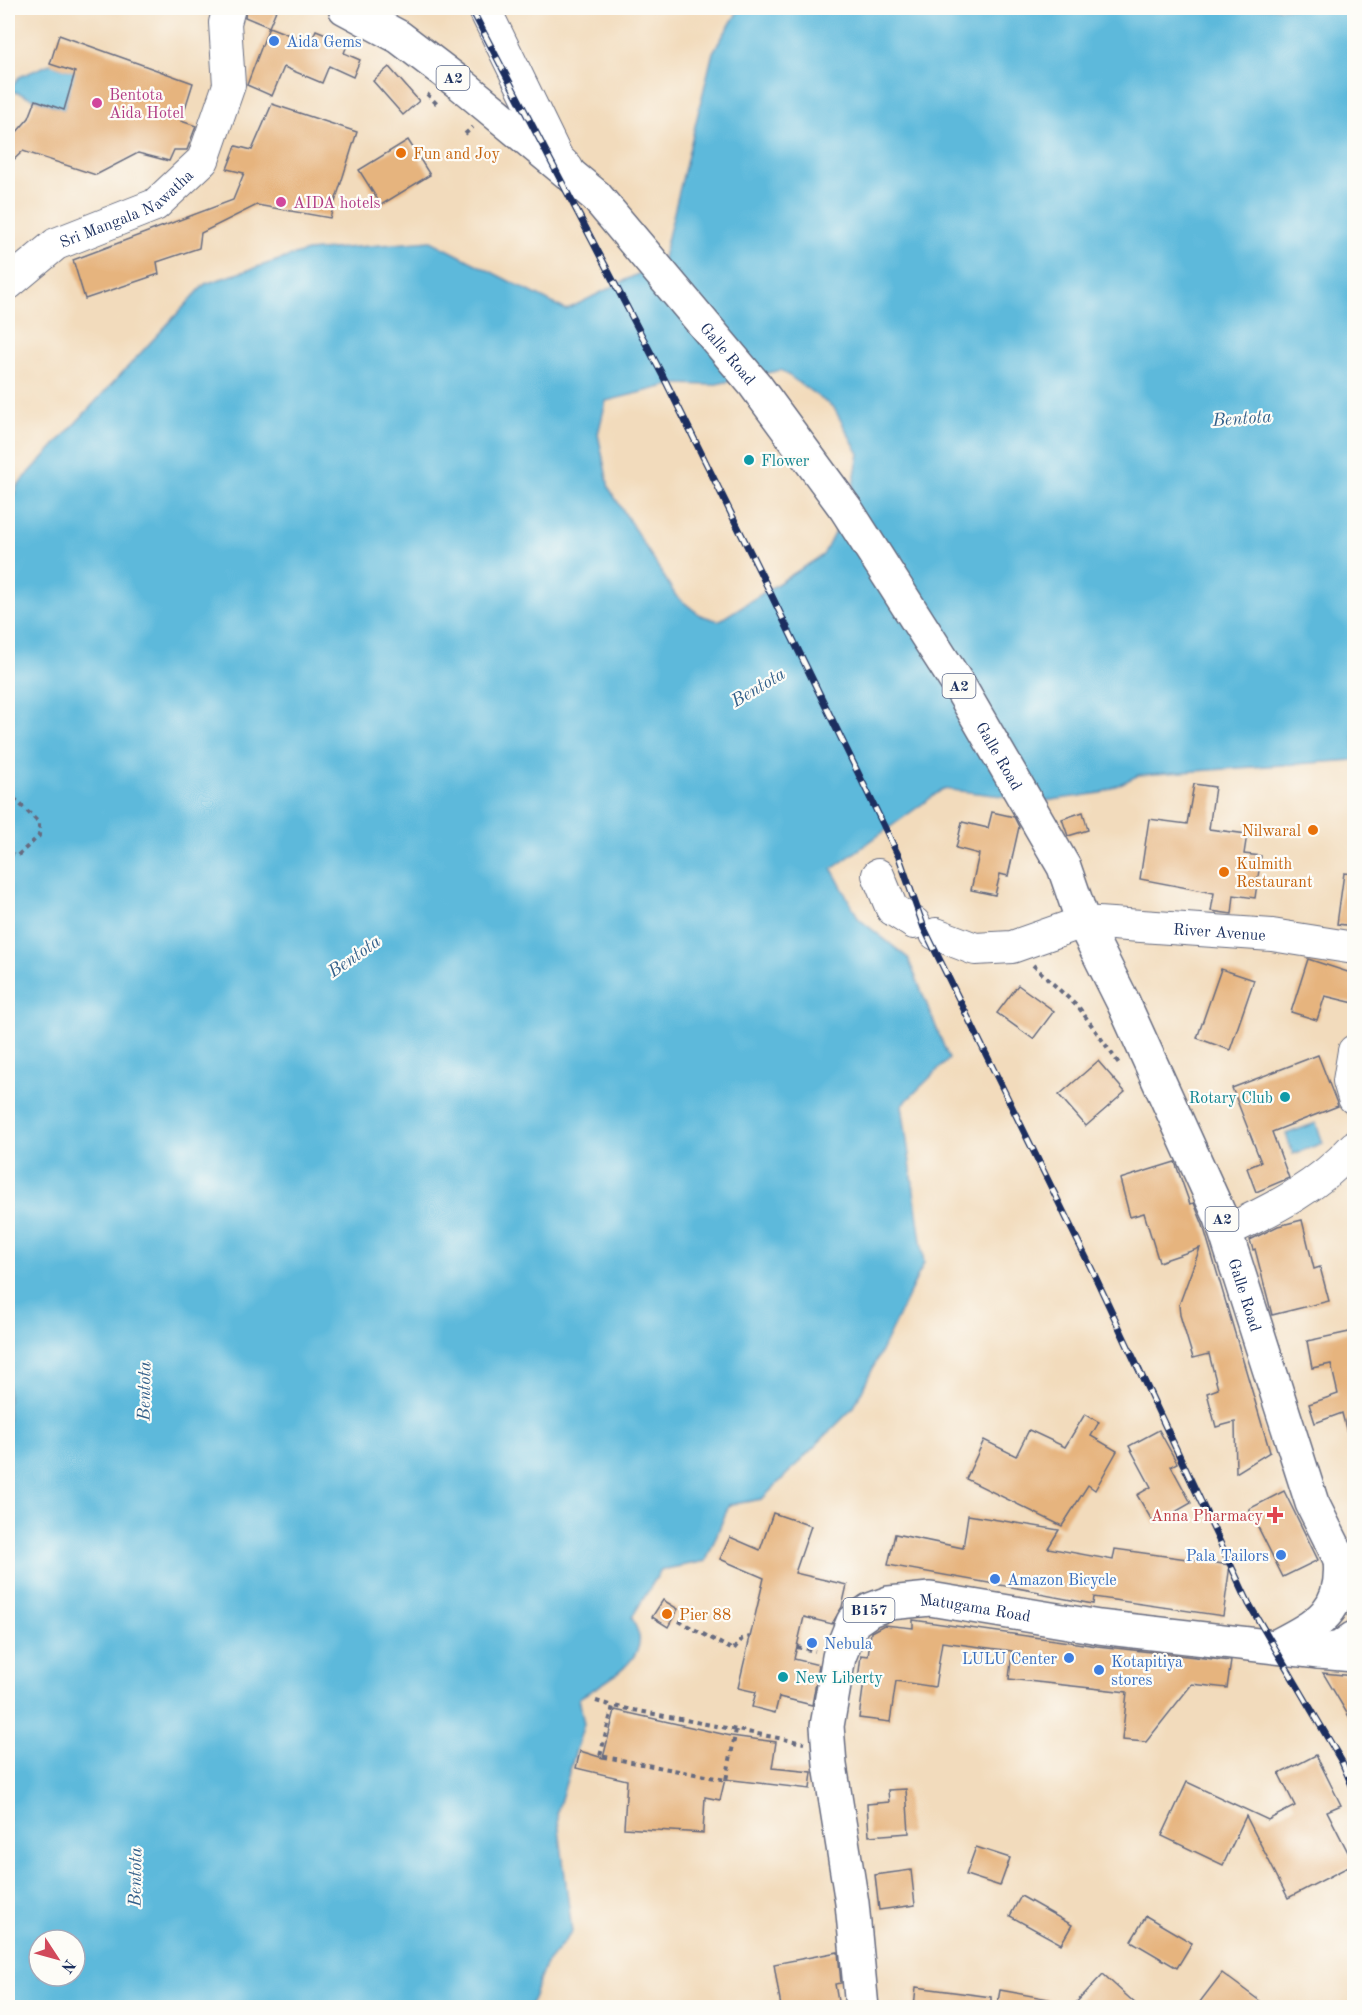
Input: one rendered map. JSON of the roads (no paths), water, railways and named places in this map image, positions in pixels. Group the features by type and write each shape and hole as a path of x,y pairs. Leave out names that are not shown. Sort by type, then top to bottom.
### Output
{"main road":[{"name":"Galle Road","path":"345,8 399,37 596,196 755,385 846,509 961,689 1064,867 1083,922 1192,1148 1226,1231 1294,1455 1312,1503 1347,1569"},
{"path":"1277,1646 1305,1631 1328,1612 1347,1569"},
{"name":"Matugama Road","path":"862,2007 852,1903 828,1747 831,1699 844,1637 853,1622 861,1615 889,1602 930,1599 1099,1627 1319,1652 1340,1648 1354,1638"},
{"path":"1319,1652 1354,1655"}],"street":[{"name":"Sri Mangala Nawatha","path":"8,284 56,244 155,205 203,160 229,85 225,23 229,8"},
{"path":"484,8 557,158 596,196"},
{"path":"878,874 892,909 925,929 975,949 1012,947 1083,922"},
{"name":"River Avenue","path":"1083,922 1272,935 1354,948"},
{"path":"1354,1051 1349,1081 1354,1098"},
{"path":"1226,1231 1287,1203 1317,1181 1354,1147"}],"water":[{"name":"Bentota","path":"740,8 1354,8 1354,760 1139,775 1101,793 1045,801 943,789 832,869 859,919 908,958 949,1059 902,1105 924,1263 854,1407 762,1499 729,1505 706,1561 661,1570 632,1617 639,1635 639,1646 634,1655 618,1673 579,1698 584,1724 557,1812 572,1932 545,1965 530,2007 8,2008 8,514 17,486 205,284 307,251 431,241 566,310 662,262 713,52","holes":["781,370 834,408 859,454 850,502 823,555 719,621 700,615 676,596 609,488 598,434 606,401 674,384 712,385"]},
{"path":"50,64 92,77 69,93 64,110 10,90 19,77"},
{"path":"1316,1123 1323,1143 1293,1154 1286,1134"}],"railway":[{"path":"471,8 666,382 765,582 899,857 924,928 1093,1272 1249,1604 1342,1762 1354,1790"}],"place":[{"name":"Aida Gems","path":"274,41"},
{"name":"Bentota Aida Hotel","path":"97,103"},
{"name":"Fun and Joy","path":"401,153"},
{"name":"AIDA hotels","path":"281,202"},
{"name":"Flower","path":"749,460"},
{"name":"Nilwaral","path":"1313,830"},
{"name":"Kulmith Restaurant","path":"1224,872"},
{"name":"Rotary Club","path":"1285,1097"},
{"name":"Anna Pharmacy","path":"1275,1515"},
{"name":"Pala Tailors","path":"1281,1555"},
{"name":"Amazon Bicycle","path":"995,1579"},
{"name":"Pier 88","path":"667,1614"},
{"name":"Nebula","path":"812,1643"},
{"name":"LULU Center","path":"1069,1658"},
{"name":"Kotapitiya stores","path":"1099,1670"},
{"name":"New Liberty","path":"783,1677"}]}
